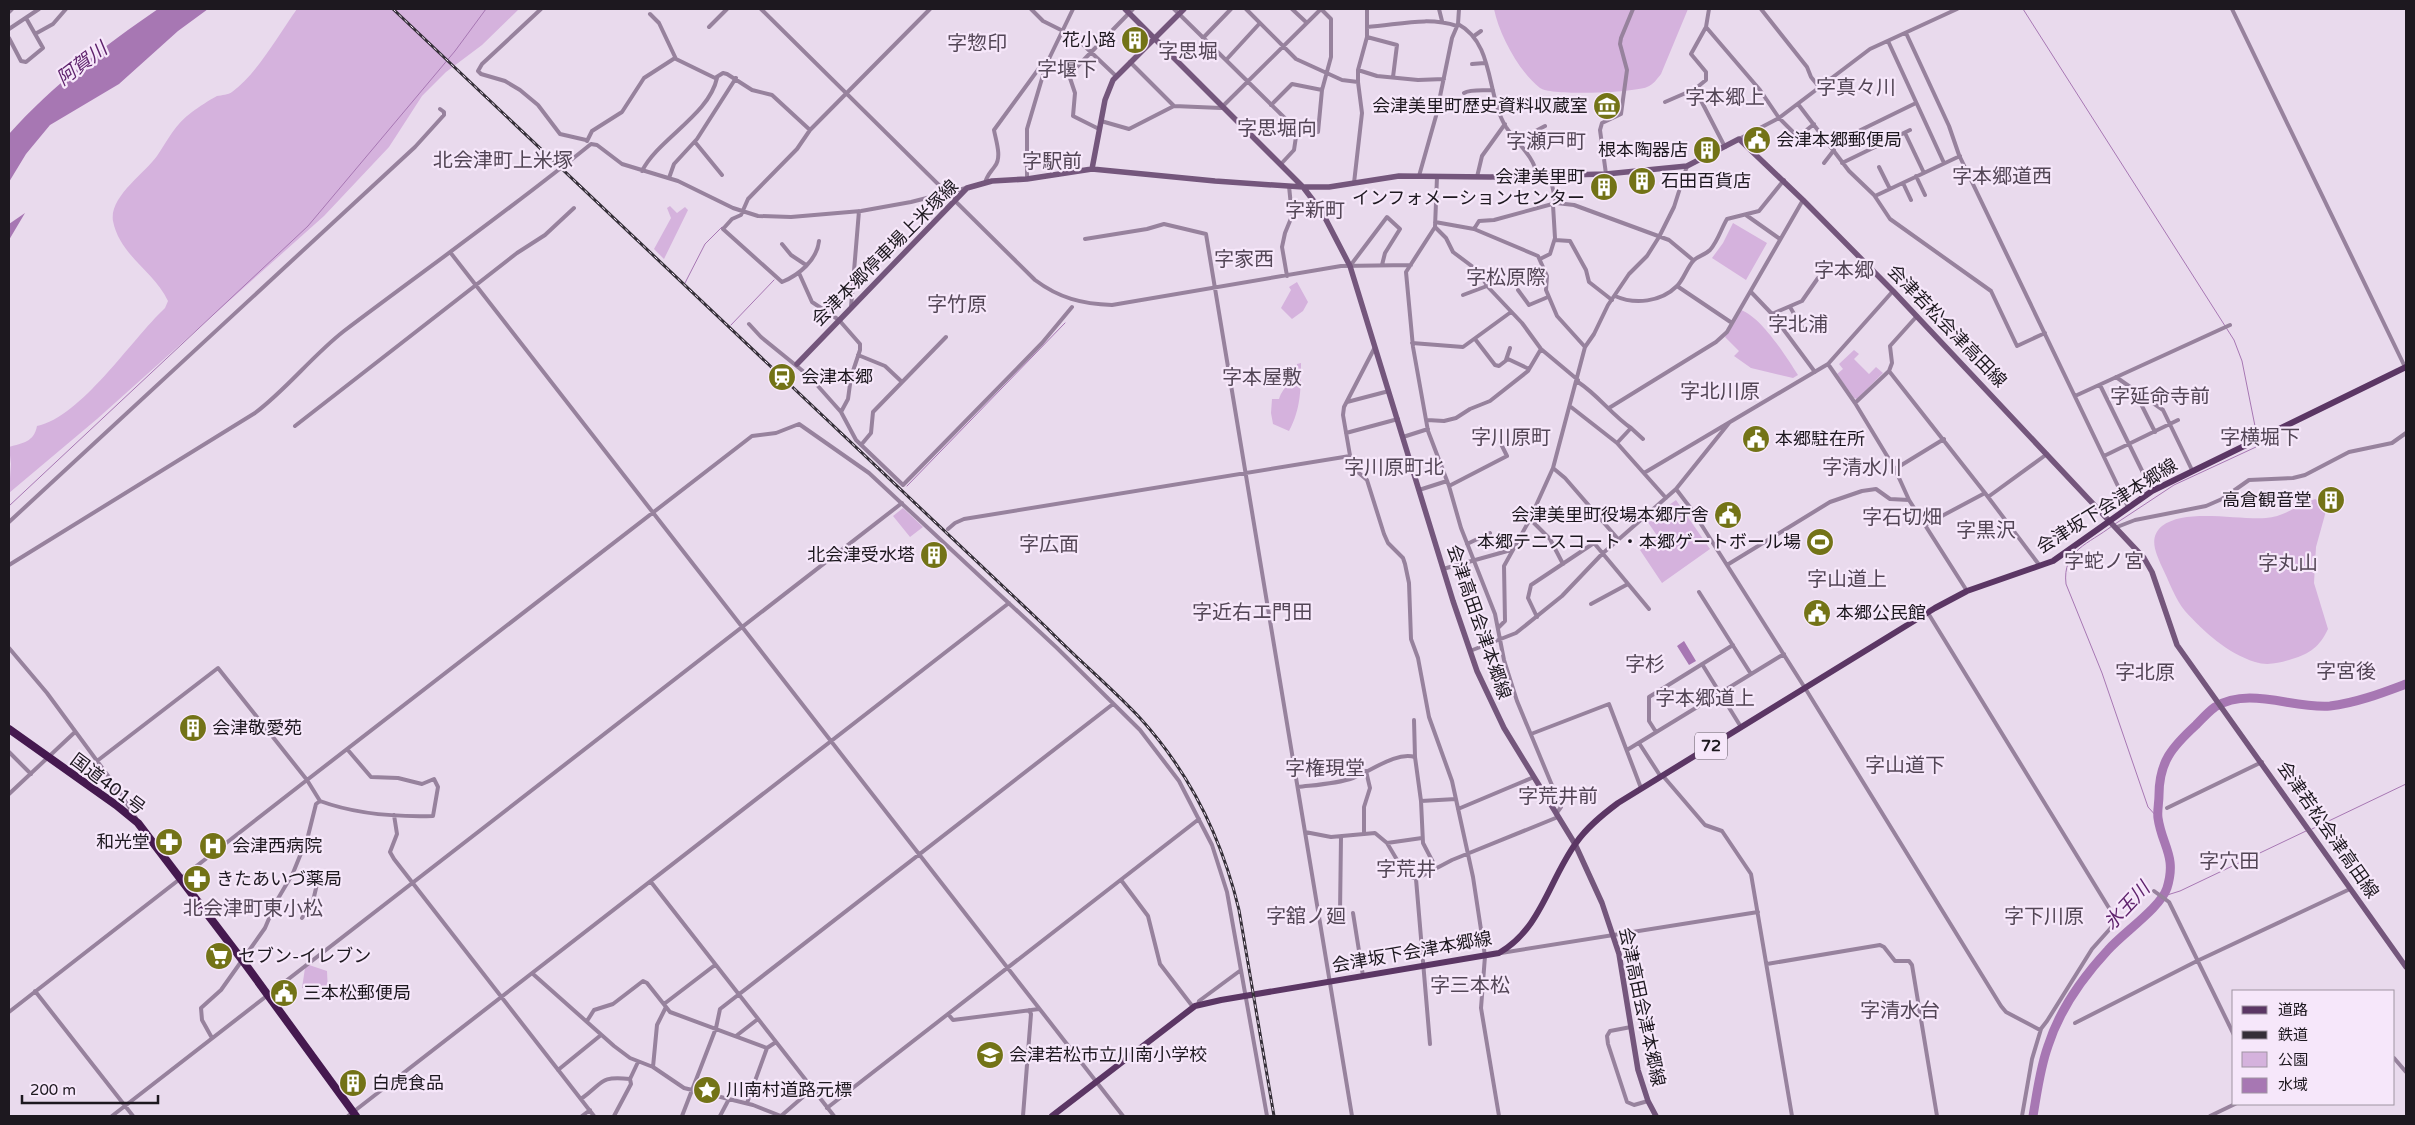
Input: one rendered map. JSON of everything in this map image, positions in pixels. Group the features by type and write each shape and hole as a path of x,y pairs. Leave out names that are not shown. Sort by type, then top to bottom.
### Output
{"highway":[{"name":"国道401号","path":"9,729 107,798 138,823 243,961 352,1115"}],"main road":[{"path":"1092,169 1109,87 1116,76 1154,38 1176,11 1184,9"},
{"path":"1129,10 1154,38 1303,187 1329,188 1399,176 1437,178 1550,176 1606,174 1687,166 1739,139"},
{"name":"会津若松会津高田線","path":"1739,139 1784,180 1893,291 2117,527 2144,558 2152,572 2177,646 2215,701 2262,762 2406,967"},
{"name":"会津本郷停車場上米塚線","path":"797,364 966,188 985,183 1092,169 1303,187"},
{"name":"会津高田会津本郷線","path":"1303,187 1322,212 1350,266 1443,569 1470,651 1492,705 1575,844 1595,885 1620,961 1638,1070 1648,1101 1656,1116"},
{"name":"会津坂下会津本郷線","path":"1052,1116 1196,1006 1499,953 1519,940 1531,924 1575,844 1599,817 1641,788 1967,591 2040,566 2064,554 2152,491 2405,367"}],"street":[{"path":"9,12 12,9"},
{"path":"9,29 39,9"},
{"path":"35,34 53,24 66,9"},
{"path":"541,9 482,64 478,71 481,74 505,81 524,93 538,105 560,134 586,140 591,144 597,145 622,164 669,178 743,212 758,216 791,217 859,211 911,202 966,188"},
{"path":"708,27 727,9"},
{"path":"761,9 1035,280 1060,296 1093,304 1112,305 1350,266 1411,266"},
{"path":"819,241 818,250 799,273 780,282 723,229 743,212 748,199 797,150 810,130 930,9"},
{"path":"1031,9 1043,21 1075,37 1116,76"},
{"path":"1027,179 1027,129 1046,65 1073,9"},
{"path":"1203,38 1231,9"},
{"path":"1246,9 1296,59 1342,80 1358,82"},
{"path":"1292,9 1307,23"},
{"path":"1101,120 1131,128 1174,106 1213,109 1224,106 1248,82 1284,47 1321,9 1330,19 1331,57 1322,90 1318,132 1297,130 1271,105 1248,82 1226,60 1176,11"},
{"path":"1354,184 1362,113 1358,70 1367,37 1367,9"},
{"path":"1439,9 1442,21"},
{"path":"1419,176 1439,101 1459,9"},
{"path":"1606,174 1600,126 1619,116 1622,111 1627,70 1620,44 1633,9"},
{"path":"1665,102 1703,84 1706,72 1691,54 1706,28 1709,9"},
{"path":"1761,9 1807,67 1811,77 1820,88"},
{"path":"1739,139 1779,118 1870,49 1957,9"},
{"path":"2232,9 2405,367"},
{"path":"1099,129 1073,116 1074,93 1069,75 1129,10"},
{"path":"650,14 659,22 675,58 717,78"},
{"path":"9,38 21,61 26,62 43,48 26,18"},
{"path":"1367,27 1418,21 1442,21 1457,25 1474,36 1480,45 1505,124 1536,169 1537,176"},
{"path":"1226,60 1260,23"},
{"path":"1706,28 1760,90 1779,118 1798,137 1814,124"},
{"path":"1474,36 1481,32"},
{"path":"1906,33 1949,126 1960,156 2128,507"},
{"path":"1367,37 1398,45 1393,77"},
{"path":"1888,41 1944,163"},
{"path":"586,140 592,131 622,112 644,78 675,58"},
{"path":"1130,62 1174,106"},
{"path":"1472,64 1485,63"},
{"path":"985,183 987,176 997,164 999,158 994,130 1040,68 1046,65"},
{"path":"1358,70 1377,76 1418,80 1444,79"},
{"path":"642,170 700,108 716,85 717,78 723,72 736,78 752,90 772,95 810,130"},
{"path":"669,178 674,164 695,142 736,78"},
{"path":"1271,105 1292,84 1322,90"},
{"path":"1695,89 1725,147"},
{"path":"1464,93 1470,90 1479,92 1493,90"},
{"path":"1439,101 1452,110"},
{"path":"1830,145 1916,103"},
{"path":"1798,104 1842,162 1875,196 1890,219 1991,291 2016,348 2045,333"},
{"path":"9,522 414,147 444,115 444,112 440,109"},
{"path":"1477,177 1482,156 1505,124"},
{"path":"1517,141 1545,126"},
{"path":"1281,164 1294,150 1297,130"},
{"path":"1842,162 1910,130"},
{"path":"1905,133 1924,173"},
{"path":"695,142 722,175"},
{"path":"9,566 255,413 275,398 343,332 591,144"},
{"path":"1824,163 1834,150"},
{"path":"1875,196 1960,156"},
{"path":"1499,627 1505,621 1502,573 1512,550 1530,519 1553,468 1571,407 1585,347 1629,274 1647,256 1659,237 1674,207 1687,166"},
{"path":"1879,167 1890,189"},
{"path":"1540,259 1550,254 1555,240 1554,204 1550,176"},
{"path":"1916,176 1925,195"},
{"path":"1417,879 1436,868 1557,816 1561,808 1510,680 1499,627 1467,544 1428,429 1412,343 1406,272 1435,224 1437,178"},
{"path":"1555,240 1570,241 1586,270 1589,282 1614,298 1632,301 1648,300 1663,296 1677,286 1694,260 1703,256 1710,249 1728,218 1759,211 1784,180"},
{"path":"1902,183 1911,200"},
{"path":"1287,276 1282,247 1284,233 1292,216 1289,186"},
{"path":"1609,408 1716,342 1727,332 1804,200"},
{"path":"1474,229 1478,221 1494,220 1554,204 1574,205 1669,240 1694,260"},
{"path":"295,426 476,285 545,235 574,208"},
{"path":"851,307 859,211"},
{"path":"1746,215 1780,239"},
{"path":"1350,266 1388,217 1399,226 1400,230 1385,253 1382,265"},
{"path":"1085,239 1147,230 1164,224 1206,234 1352,1116"},
{"path":"1435,224 1474,229 1535,254 1540,259 1547,276 1545,285 1548,297 1558,316 1585,347"},
{"path":"1435,224 1446,238 1453,252 1476,270 1487,286 1541,349 1596,394 1614,415 1643,439"},
{"path":"782,244 786,251 806,265"},
{"path":"450,252 1123,1116"},
{"path":"799,273 812,302 839,320 858,340 860,350 851,377 848,399 841,412"},
{"path":"1772,314 1802,301 1818,278"},
{"path":"1463,295 1487,286"},
{"path":"1677,286 1732,323"},
{"path":"1518,290 1529,306 1548,297"},
{"path":"1644,473 1828,364 1893,291"},
{"path":"1751,292 1772,314 1815,372"},
{"path":"1790,307 1803,329"},
{"path":"749,324 761,337 797,364 841,412 848,429 861,445 904,485 1042,343 1072,308"},
{"path":"1412,343 1459,348 1475,339 1511,312"},
{"path":"1855,403 1889,371 1892,363 1890,346 1917,316"},
{"path":"2075,396 2230,325"},
{"path":"861,445 871,433 871,418 874,412 946,337"},
{"path":"1475,339 1494,365 1499,366 1506,360 1510,348"},
{"path":"1376,347 1347,402 1343,415 1354,470 1367,480 1379,523 1388,542 1401,555 1405,564 1412,644 1418,658 1429,717 1445,758 1456,799 1468,854 1485,956 1481,1008 1499,1116"},
{"path":"1427,420 1444,421 1463,415 1470,408 1490,400 1529,369 1541,349"},
{"path":"858,356 885,366 902,382"},
{"path":"1506,360 1529,369"},
{"path":"1828,364 1855,403 1895,469 1909,500 1967,591"},
{"path":"1889,371 1944,439 2040,566"},
{"path":"2116,377 2163,410 2192,470"},
{"path":"2100,385 2152,491"},
{"path":"2134,390 2155,432"},
{"path":"1347,402 1389,391"},
{"path":"1571,407 1617,443 1666,498"},
{"path":"1346,433 1398,419"},
{"path":"2104,456 2178,420"},
{"path":"1470,651 1516,633 1562,596 1602,554 1676,489 1729,423"},
{"path":"9,1012 752,436 776,433 799,424 830,448 856,462 1009,603 1113,704 1158,752 1179,781 1212,845 1227,892 1267,1116"},
{"path":"1617,443 1631,428"},
{"path":"1403,437 1428,429"},
{"path":"2117,527 2135,520 2206,506 2249,480 2293,478 2305,475 2349,452 2392,443 2406,433"},
{"path":"1895,469 1944,439"},
{"path":"1420,490 1448,484 1507,456 1500,442"},
{"path":"1925,525 1986,495 2048,454"},
{"path":"948,529 962,520 1350,456"},
{"path":"1553,468 1618,539"},
{"path":"1676,489 1691,508 1784,654 2001,1006 2006,1012 2037,1029 2041,1029"},
{"path":"1728,565 1840,498 1876,489 1890,499 1909,500"},
{"path":"112,1116 902,503"},
{"path":"1530,519 1550,539 1563,564"},
{"path":"1467,544 1490,533"},
{"path":"1537,617 1528,598 1531,585 1594,543 1648,609"},
{"path":"1443,569 1512,550"},
{"path":"1591,604 1628,584"},
{"path":"1700,592 1751,674"},
{"path":"352,1115 1009,603"},
{"path":"1928,613 2117,921 2092,949 2041,1029 2032,1058 2022,1116"},
{"path":"1656,732 1649,721 1649,697 1733,645"},
{"path":"9,648 47,693 134,812 138,823"},
{"path":"1627,750 1784,654"},
{"path":"1702,664 1741,727"},
{"path":"97,761 218,668 307,780 320,801 371,813 433,816 438,787 434,779 422,784 398,778 371,777 347,749"},
{"path":"682,1116 716,1028 720,1009 1113,704"},
{"path":"1531,734 1609,704 1641,788"},
{"path":"1414,720 1415,757 1421,801 1422,838 1436,868"},
{"path":"9,794 75,732"},
{"path":"1638,743 1662,776 1704,825 1719,829 1724,834 1750,874 1792,1116"},
{"path":"9,752 31,774"},
{"path":"1298,787 1348,779 1383,763 1410,756 1415,757"},
{"path":"2167,808 2262,762"},
{"path":"1364,833 1364,807 1370,788 1366,771"},
{"path":"1458,809 1534,777"},
{"path":"107,798 117,788"},
{"path":"1421,801 1456,799"},
{"path":"212,1038 202,1020 201,1008 221,990 265,928 276,902 293,873 308,836 316,804 320,801"},
{"path":"394,815 397,834 390,852 594,1116"},
{"path":"827,1108 1199,818"},
{"path":"1305,832 1340,837 1375,832 1387,843 1406,875 1417,879"},
{"path":"1340,837 1340,913"},
{"path":"1387,843 1422,838"},
{"path":"293,873 312,878 317,884 313,901 302,918"},
{"path":"1417,879 1430,1044"},
{"path":"1121,880 1148,916 1160,964 1196,1006 1199,1001 1241,970"},
{"path":"651,882 834,1116"},
{"path":"2074,1023 2197,961 2350,889"},
{"path":"2154,891 2169,902 2232,1031"},
{"path":"1353,912 1363,976"},
{"path":"1499,953 1758,912"},
{"path":"1767,964 1880,945 1884,947 1894,961 1909,961 1912,965 1937,1116"},
{"path":"653,1067 657,1025 665,1006 715,965"},
{"path":"532,974 614,1046 638,1062 653,1067 679,1085 692,1090 747,1103 781,1116 812,1089"},
{"path":"587,1021 594,1010 613,1004 643,982 647,983 670,1012 767,1048"},
{"path":"36,991 133,1116"},
{"path":"948,1014 953,1020 1039,1008"},
{"path":"1023,1116 1031,1014 1029,1010"},
{"path":"736,1036 758,1019"},
{"path":"1631,1027 1610,1031 1607,1036 1608,1044 1627,1102 1634,1105 1648,1101"},
{"path":"558,1070 601,1035"},
{"path":"747,1103 767,1048 776,1042"},
{"path":"2395,1059 2406,1072"},
{"path":"614,1116 631,1084 630,1079 638,1062"},
{"path":"2395,1070 2401,1067"},
{"path":"581,1099 603,1080 622,1076 630,1079"},
{"path":"720,1116 729,1099"},
{"path":"2210,1116 2233,1105"},
{"path":"582,1116 590,1110"}],"green space":[{"path":"297,9 519,9 482,45 446,72 422,96 389,147 324,216 97,419 9,493 11,464 9,447 31,439 37,426 54,420 88,393 165,308 168,301 162,290 130,254 117,233 113,221 113,212 122,194 152,163 172,133 186,117 217,96 229,94 250,75"},
{"path":"1494,9 1688,9 1661,74 1651,85 1625,91 1575,93 1547,90 1540,88 1532,81 1518,63 1505,41"},
{"path":"670,206 677,213 685,207 688,210 664,259 654,249 671,218 667,208"},
{"path":"1733,223 1767,243 1746,280 1712,258 1723,243"},
{"path":"1297,282 1308,302 1303,311 1292,319 1281,308 1291,290 1289,287"},
{"path":"1741,310 1757,320 1765,329 1798,375 1793,378 1751,368 1734,356 1739,351 1725,337"},
{"path":"1854,350 1859,354 1854,359 1869,374 1876,367 1883,373 1857,399 1854,398 1837,374 1843,369 1839,364"},
{"path":"1301,363 1298,406 1289,431 1273,424 1271,413 1272,399 1279,399 1293,378 1297,364"},
{"path":"2315,499 2322,503 2326,511 2316,547 2314,583 2328,629 2318,645 2298,657 2269,664 2245,658 2217,641 2200,627 2181,606 2172,590 2154,546 2155,536 2162,526 2184,517 2266,518 2285,513"},
{"path":"1676,500 1710,549 1662,583 1640,550 1658,537 1647,521"},
{"path":"903,508 923,527 910,537 893,516"},
{"name":"北会津受水塔","path":"929,548 938,548 938,551 940,550 942,554 940,561 933,563 927,559 926,554"},
{"path":"309,965 327,971 328,993 302,988 305,968"}],"water":[{"path":"158,9 208,9 178,31 119,84 50,125 26,154 9,182 9,134 43,99 80,67"},
{"path":"25,213 9,240 9,224"},
{"path":"1684,641 1696,661 1689,665 1677,646"}],"waterway":[{"path":"9,506 308,226 455,51 486,9"},
{"path":"2023,9 2234,340 2242,361 2257,436"},
{"path":"685,283 705,244 722,227"},
{"path":"731,325 774,280"},
{"path":"907,486 1065,323"},
{"path":"2115,524 2174,485 2256,447 2258,442"},
{"path":"2112,526 2086,543 2073,555 2068,563 2066,584 2102,673 2148,807 2158,818"},
{"name":"氷玉川","path":"2033,1116 2045,1054 2065,1007 2099,960 2141,920 2157,903 2167,888 2170,877 2170,859 2158,818 2160,783 2164,764 2180,741 2212,709 2228,701 2242,698 2257,698 2316,706 2330,706 2359,700 2406,684"},
{"path":"2312,829 2406,784"},
{"path":"2164,896 2180,891 2306,831"}],"railway":[{"path":"393,9 1117,695 1158,739 1189,784 1202,808 1232,884 1239,910 1274,1116"}],"place":[{"name":"花小路","path":"1135,40"},
{"name":"会津美里町歴史資料収蔵室","path":"1607,106"},
{"name":"会津本郷郵便局","path":"1757,140"},
{"name":"根本陶器店","path":"1707,150"},
{"name":"石田百貨店","path":"1642,181"},
{"name":"会津美里町 インフォメーションセンター","path":"1604,187"},
{"name":"会津本郷","path":"782,377"},
{"name":"本郷駐在所","path":"1756,439"},
{"name":"高倉観音堂","path":"2331,500"},
{"name":"会津美里町役場本郷庁舎","path":"1728,515"},
{"name":"本郷テニスコート・本郷ゲートボール場","path":"1820,542"},
{"name":"北会津受水塔","path":"934,555"},
{"name":"本郷公民館","path":"1817,613"},
{"name":"会津敬愛苑","path":"193,728"},
{"name":"和光堂","path":"169,842"},
{"name":"会津西病院","path":"213,846"},
{"name":"きたあいづ薬局","path":"197,879"},
{"name":"セブン-イレブン","path":"219,956"},
{"name":"三本松郵便局","path":"284,993"},
{"name":"会津若松市立川南小学校","path":"990,1055"},
{"name":"白虎食品","path":"353,1083"},
{"name":"川南村道路元標","path":"707,1090"}],"district":[{"name":"字惣印","path":"977,44"},
{"name":"字思堀","path":"1188,52"},
{"name":"字堰下","path":"1067,70"},
{"name":"字真々川","path":"1856,88"},
{"name":"字本郷上","path":"1725,98"},
{"name":"字思堀向","path":"1277,129"},
{"name":"字瀬戸町","path":"1546,142"},
{"name":"北会津町上米塚","path":"503,161"},
{"name":"字駅前","path":"1052,162"},
{"name":"字本郷道西","path":"2002,177"},
{"name":"字新町","path":"1315,211"},
{"name":"字家西","path":"1244,260"},
{"name":"字本郷","path":"1844,271"},
{"name":"字松原際","path":"1506,278"},
{"name":"字竹原","path":"957,305"},
{"name":"字北浦","path":"1798,325"},
{"name":"字本屋敷","path":"1262,378"},
{"name":"字北川原","path":"1720,392"},
{"name":"字延命寺前","path":"2160,397"},
{"name":"字川原町","path":"1511,438"},
{"name":"字横堀下","path":"2260,438"},
{"name":"字川原町北","path":"1394,468"},
{"name":"字清水川","path":"1862,468"},
{"name":"字石切畑","path":"1902,518"},
{"name":"字黒沢","path":"1986,531"},
{"name":"字広面","path":"1049,545"},
{"name":"字蛇ノ宮","path":"2104,562"},
{"name":"字丸山","path":"2288,564"},
{"name":"字山道上","path":"1847,580"},
{"name":"字近右エ門田","path":"1252,613"},
{"name":"字杉","path":"1645,665"},
{"name":"字宮後","path":"2346,672"},
{"name":"字北原","path":"2145,673"},
{"name":"字本郷道上","path":"1705,699"},
{"name":"字山道下","path":"1905,766"},
{"name":"字権現堂","path":"1325,769"},
{"name":"字荒井前","path":"1558,797"},
{"name":"字穴田","path":"2229,862"},
{"name":"字荒井","path":"1406,870"},
{"name":"北会津町東小松","path":"253,909"},
{"name":"字舘ノ廻","path":"1306,917"},
{"name":"字下川原","path":"2044,917"},
{"name":"字三本松","path":"1470,986"},
{"name":"字清水台","path":"1900,1011"}],"water label":[{"name":"阿賀川","path":"82,64"}]}
